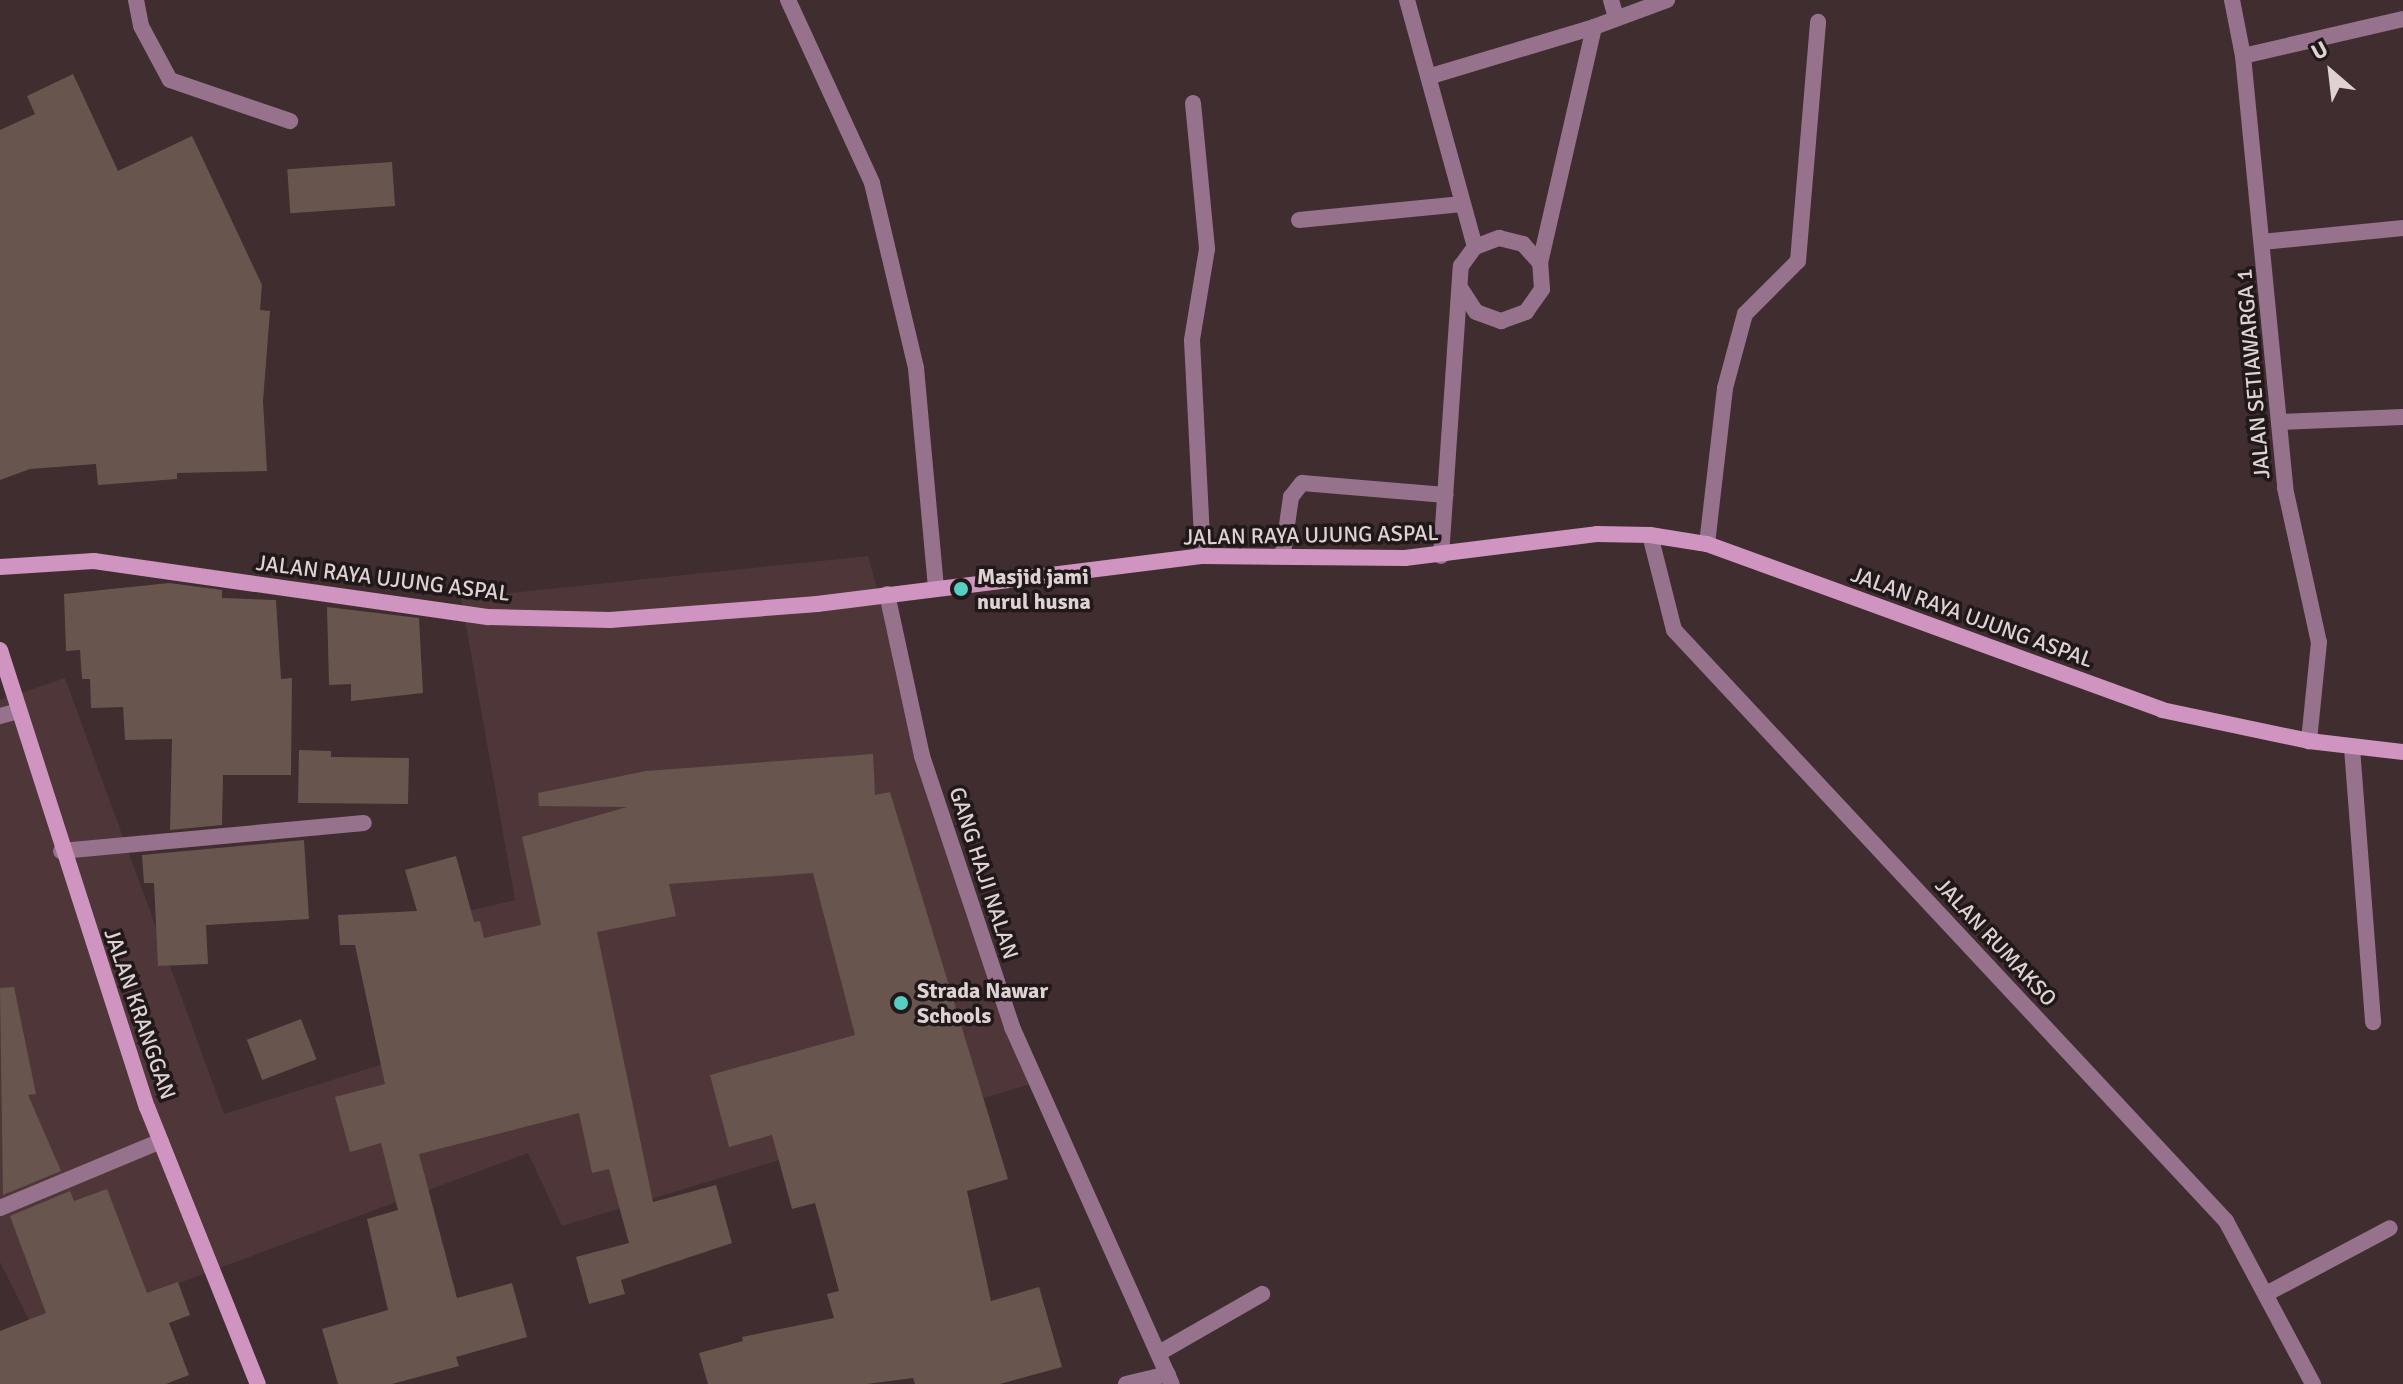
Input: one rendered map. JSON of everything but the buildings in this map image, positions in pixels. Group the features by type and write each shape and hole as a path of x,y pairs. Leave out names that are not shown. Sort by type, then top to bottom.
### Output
{"street":[{"path":"136,0 141,26 170,80 290,121"},
{"path":"788,0 872,183 916,368 936,586"},
{"path":"1407,0 1431,76 1475,247"},
{"path":"1611,0 1616,17"},
{"path":"1431,76 1594,27 1667,0"},
{"name":"JALAN SETIAWARGA 1","path":"2232,0 2243,56 2285,488 2319,642 2309,741"},
{"path":"2243,56 2403,19"},
{"path":"1707,544 1725,388 1745,314 1798,261 1818,22"},
{"path":"1461,289 1476,312 1501,321 1526,312 1542,289 1540,263 1594,27"},
{"path":"1193,103 1207,249 1192,340 1203,556"},
{"path":"1299,220 1462,204"},
{"path":"2262,242 2403,228"},
{"path":"1441,556 1461,266 1475,247 1499,238 1523,244 1540,263"},
{"path":"2280,422 2403,417"},
{"path":"1283,553 1291,497 1302,483 1445,495"},
{"name":"JALAN RAYA UJUNG ASPAL","path":"0,567 94,561 489,617 610,620 887,594 1203,556 1283,553 1441,556 1597,534 1650,535 1707,544 2162,710 2309,741 2403,752"},
{"name":"JALAN RUMAKSO","path":"1650,535 1674,630 2226,1221 2313,1384"},
{"name":"GANG HAJI NALAN","path":"887,594 922,756 1012,1027 1170,1379"},
{"name":"JALAN KRANGGAN","path":"0,650 61,851 161,1141 258,1384"},
{"path":"0,716 19,711"},
{"path":"2352,748 2373,1022"},
{"path":"61,851 364,823"},
{"path":"0,1208 161,1141"},
{"path":"2266,1294 2390,1228"},
{"path":"1159,1353 1262,1294"},
{"path":"1126,1384 1170,1379"}],"shaded area":[{"path":"868,556 966,916 1037,1082 562,1226 528,1153 37,1336 0,1262 0,700 65,678 224,1114 434,1048 412,924 515,900 461,598"}],"place":[{"name":"Masjid jami nurul husna","path":"961,589"},
{"name":"Strada Nawar Schools","path":"901,1003"}]}
